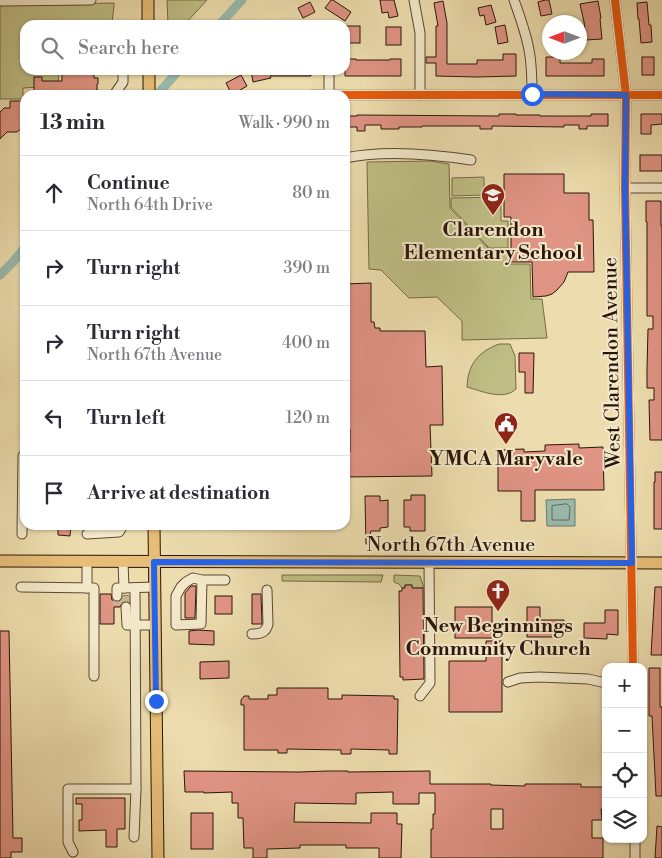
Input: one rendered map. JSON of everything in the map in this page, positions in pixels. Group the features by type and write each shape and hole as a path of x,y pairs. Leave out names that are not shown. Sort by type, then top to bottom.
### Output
{"main road":[{"path":"148,0 148,20"},
{"path":"149,75 149,90"},
{"path":"154,530 158,858"},
{"name":"North 67th Avenue","path":"0,561 662,563"}],"street":[{"path":"0,1 91,0"},
{"path":"414,0 420,33 420,95"},
{"path":"514,0 525,30 530,52 532,94"},
{"name":"West Clarendon Avenue","path":"614,0 626,95 625,188 633,663"},
{"path":"117,90 123,82 123,75"},
{"path":"328,90 329,75"},
{"path":"350,95 662,95"},
{"path":"350,157 363,154 386,154 448,156 471,160"},
{"path":"625,188 662,188"},
{"path":"22,530 22,534"},
{"path":"87,534 119,532 120,530"},
{"path":"87,562 87,588"},
{"path":"123,562 126,591 136,625 136,789 134,837"},
{"path":"420,696 430,683 429,563"},
{"path":"202,580 201,624 176,625 176,596 186,582 193,578 225,580"},
{"path":"21,587 94,588 94,676"},
{"path":"126,591 154,587"},
{"path":"252,634 264,632 267,629 268,590"},
{"path":"122,607 127,618 127,625 155,625"},
{"path":"508,682 520,678 539,677 602,681"},
{"path":"73,852 68,842 68,789 136,789"},
{"path":"635,843 635,858"}],"green space":[{"path":"167,0 207,0 189,20 168,20"},
{"path":"114,3 112,20 20,20 20,75 59,75 58,86 23,88 23,90 20,90 20,99 0,99 0,5"},
{"path":"430,161 449,164 450,208 489,249 497,249 498,253 509,253 509,264 530,264 531,299 542,299 547,338 462,340 462,321 437,297 409,298 381,270 369,269 367,162"},
{"path":"484,177 484,195 452,196 452,178"},
{"path":"501,197 501,221 508,221 508,248 489,248 451,207 451,198"},
{"path":"499,344 510,344 515,356 516,389 511,393 499,395 467,387 469,372 475,360 485,351"},
{"path":"282,575 383,575 381,582 282,581"},
{"path":"394,575 420,576 424,588 412,588 412,585 405,585 405,588 402,588 394,582"}],"water":[{"path":"575,499 575,526 547,526 546,500"}],"building":[{"path":"333,0 351,12 346,20 343,20 325,8"},
{"path":"380,0 394,0 398,16 389,18 388,12 382,13"},
{"path":"549,0 552,14 541,16 538,2"},
{"path":"443,1 447,23 447,64 477,64 477,60 503,60 503,54 516,54 516,76 436,76 436,63 426,63 426,57 436,57 436,26 438,26 434,3"},
{"path":"598,1 602,39 587,40 587,15 582,15 580,4"},
{"path":"310,2 315,12 303,18 298,8"},
{"path":"647,2 652,42 641,43 637,3"},
{"path":"491,5 496,22 486,25 484,15 480,16 478,8"},
{"path":"505,25 508,42 498,44 495,27"},
{"path":"350,26 360,26 360,43 350,43"},
{"path":"386,27 401,27 401,45 386,45"},
{"path":"642,57 654,57 654,75 642,75"},
{"path":"350,59 401,59 401,76 345,76 350,75"},
{"path":"592,59 604,59 604,76 546,76 546,60 560,60 560,63 592,63"},
{"path":"62,75 94,75 94,78 98,78 97,90 34,90 34,77 42,77 42,81 62,81"},
{"path":"241,75 247,86 240,90 230,90 226,83"},
{"path":"252,75 311,75 270,76 271,78 253,82"},
{"path":"10,101 20,101 20,130 17,132 7,132 0,139 0,112 4,108 10,108"},
{"path":"499,114 591,116 591,114 608,114 608,126 587,126 587,129 579,129 579,125 564,125 564,127 492,126 492,129 480,129 480,126 422,126 381,129 381,125 365,125 365,131 357,131 357,127 350,127 350,116 357,115 499,116"},
{"path":"641,114 662,114 662,124 651,125 651,134 641,134"},
{"path":"640,155 662,155 662,171 640,171"},
{"path":"504,174 564,174 564,193 589,193 589,220 593,220 594,272 568,272 564,282 552,294 533,297 532,262 511,262 511,217 504,217"},
{"path":"646,201 661,201 662,440 650,440 649,400 654,400 654,388 647,388 647,369 648,329 653,329 653,316 647,316"},
{"path":"371,283 371,322 374,322 375,328 380,328 380,331 425,331 426,367 442,366 443,425 430,425 432,476 350,477 350,284"},
{"path":"519,353 534,353 533,393 525,393 525,372 519,372"},
{"name":"YMCA Maryvale","path":"579,444 579,448 603,447 604,490 535,490 535,521 521,521 521,491 498,491 498,450 524,449 524,452 545,451 545,445"},
{"path":"655,472 662,472 662,529 654,529"},
{"path":"411,495 425,495 425,531 410,531 410,527 404,527 404,500 411,500"},
{"path":"365,496 380,496 380,501 388,500 388,527 380,528 380,531 371,531 367,544 366,544"},
{"path":"58,530 71,530 70,536 58,535"},
{"path":"405,585 412,585 412,588 423,588 424,679 403,680 403,677 400,677 399,591 405,588"},
{"path":"191,586 196,586 195,618 185,618 185,593"},
{"path":"655,587 662,587 662,655 651,655"},
{"path":"100,594 111,594 112,600 117,602 121,601 123,596 129,596 129,601 123,602 120,607 114,607 114,624 100,624"},
{"path":"252,594 261,594 262,624 252,624"},
{"path":"215,596 232,596 232,614 215,614"},
{"path":"455,607 492,607 492,638 455,638"},
{"path":"527,607 540,607 540,620 564,620 564,637 527,637"},
{"path":"605,610 618,610 618,635 607,634 607,639 584,638 584,623 605,623"},
{"path":"0,631 9,631 13,838 22,838 22,852 11,852 11,858 0,858"},
{"path":"189,631 214,631 214,645 189,644"},
{"path":"486,641 502,641 502,712 449,712 449,661 486,661"},
{"path":"229,661 229,678 200,679 200,662"},
{"path":"649,668 660,668 662,796 656,796 652,716 649,716"},
{"path":"277,688 328,688 328,699 342,699 342,695 394,696 394,699 398,699 397,754 389,754 389,750 351,749 351,754 341,754 341,750 287,749 287,753 278,753 278,750 244,750 244,705 241,705 241,700 244,696 249,696 249,699 268,699 268,695 277,695"},
{"path":"184,771 430,771 430,784 525,786 525,784 581,784 581,787 602,787 602,820 592,820 592,838 602,838 603,858 431,858 431,829 433,829 433,814 435,814 435,793 419,793 419,804 393,804 393,792 356,793 356,804 295,803 294,822 371,823 371,813 397,813 397,824 402,824 401,858 379,858 379,848 346,848 346,845 300,845 300,848 267,849 267,858 253,858 253,848 244,848 243,818 238,818 238,803 232,803 232,792 185,792","holes":["491,809 503,809 503,829 491,829"]},
{"path":"76,798 125,798 125,829 117,829 117,847 106,847 106,830 79,831 79,820 82,820 82,804 76,804"},
{"path":"191,813 213,813 213,849 191,849"},
{"path":"657,826 662,827 662,858 655,858"}],"waterway":[{"path":"224,20 242,0"},
{"path":"161,90 175,75"},
{"path":"0,275 20,253"}],"tunnel":[{"path":"117,596 118,607"},
{"path":"126,596 126,607"}],"cycle path":[{"path":"615,0 626,95 625,188 633,663"},
{"path":"350,95 662,95"}],"place":[{"name":"Clarendon Elementary School","path":"493,216"},
{"name":"YMCA Maryvale","path":"506,445"},
{"name":"New Beginnings Community Church","path":"498,612"}],"route":[{"path":"156,701 154,562 632,563 625,188 626,95 532,94"}]}
